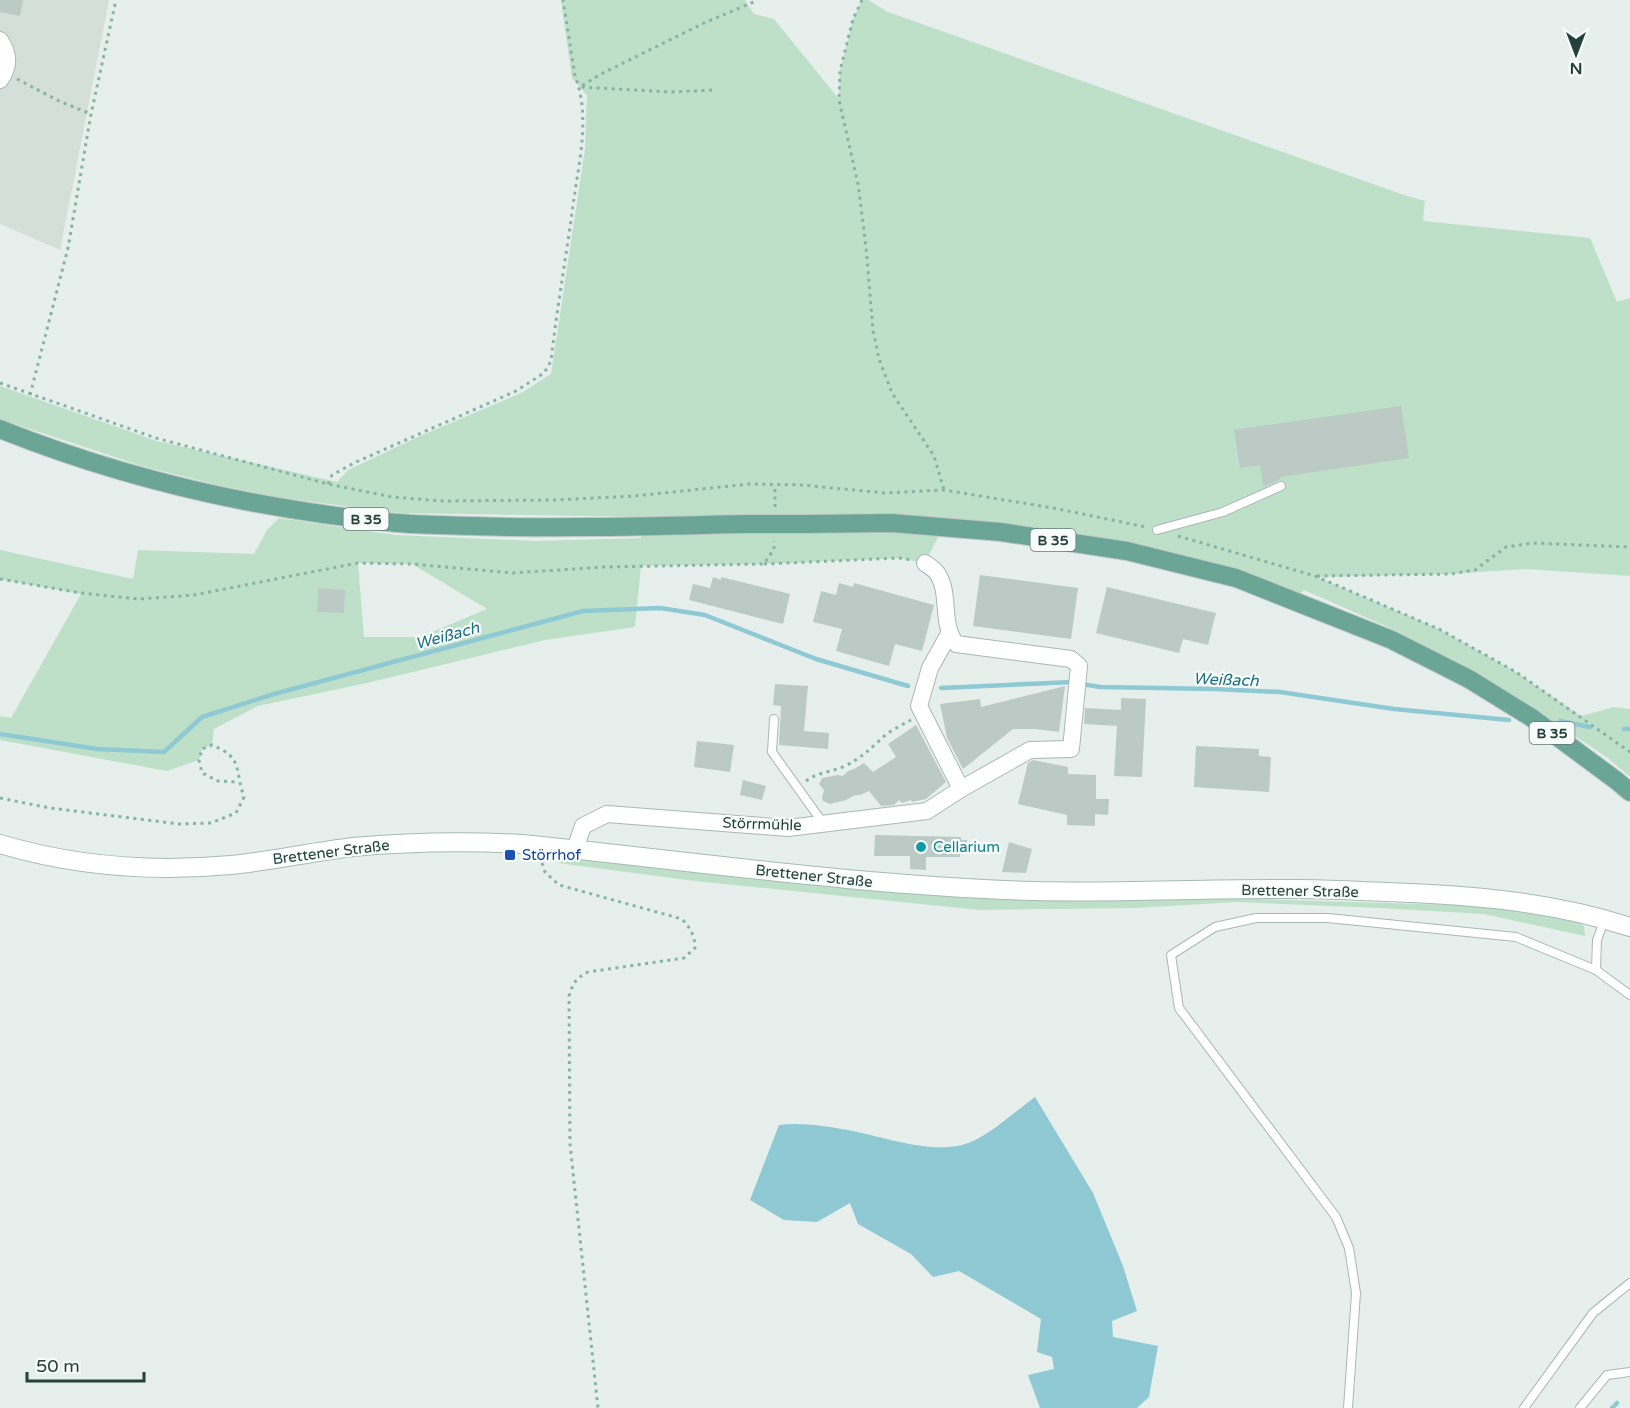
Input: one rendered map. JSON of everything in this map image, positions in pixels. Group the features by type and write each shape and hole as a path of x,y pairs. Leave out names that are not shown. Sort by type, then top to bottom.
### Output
{"main road":[{"name":"B 35","path":"0,429 32,442 154,480 276,508 399,523 538,528 892,523 1001,532 1127,551 1236,578 1392,640 1469,679 1532,718 1630,792"}],"street":[{"path":"0,40 8,57 3,76"},
{"path":"925,563 937,573 942,587 949,634 930,668 920,706 961,789"},
{"name":"Störrmühle","path":"575,849 583,826 607,814 788,828 927,812 961,789 1030,750 1071,749 1079,666 1071,659 956,644 949,634"},
{"name":"Brettener Straße","path":"0,844 20,850 94,863 160,868 230,865 352,848 471,842 575,849 825,878 963,888 1038,891 1298,889 1466,895 1558,908 1605,918 1630,927"}],"lane":[{"path":"1157,530 1223,512 1281,486"},
{"path":"774,719 772,752 823,824"},
{"path":"1348,1408 1356,1293 1349,1248 1336,1217 1179,1008 1171,955 1215,927 1256,918 1328,918 1516,937 1596,970 1630,995"},
{"path":"1596,970 1597,940 1605,918"},
{"path":"1524,1408 1593,1314 1630,1283"},
{"path":"1580,1408 1607,1375 1630,1372"}],"path":[{"path":"30,395 68,248 91,114 117,0"},
{"path":"328,484 332,475 356,462 516,391 544,374 551,361 584,117 580,87 573,66 563,0"},
{"path":"861,0 853,20 840,71 839,100 858,184 873,330 879,359 892,393 934,456 944,490"},
{"path":"580,87 675,37 756,1"},
{"path":"3,76 91,114"},
{"path":"580,87 672,92 712,90"},
{"path":"0,383 156,438 328,484 392,497 443,501 554,500 634,496 750,484 802,485 885,493 944,490 1053,508 1157,530 1315,576 1439,629 1516,672 1630,752"},
{"path":"774,517 775,485"},
{"path":"764,564 774,549 774,538"},
{"path":"1315,576 1450,574 1475,570 1506,547 1533,543 1630,547"},
{"path":"0,579 81,593 139,599 194,596 358,563 412,564 513,573 604,567 764,564 899,558 925,563"},
{"path":"798,787 816,774 835,771 861,757 879,740 923,713"},
{"path":"0,798 50,808 167,823 211,824 236,813 244,796 238,782 236,762 225,750 212,745 202,749 199,760 202,773 218,781 238,782"},
{"path":"542,846 542,865 545,872 559,885 682,919 691,930 695,941 695,948 684,958 588,972 572,983 569,996 570,1144 598,1408"}],"shaded area":[{"path":"0,0 109,0 60,250 0,224"}],"green space":[{"path":"561,0 745,0 754,14 774,19 839,99 840,71 853,19 862,0 868,0 888,12 1425,201 1423,221 1590,238 1617,302 1630,298 1630,576 1525,569 1450,574 1317,577 1439,629 1516,672 1581,716 1614,707 1630,709 1630,777 1608,758 1496,684 1399,632 1304,590 1294,600 1127,551 896,525 938,537 925,563 899,558 764,564 641,566 635,627 545,640 367,683 258,706 214,729 212,745 202,749 199,760 167,771 0,740 0,716 11,718 81,594 0,579 0,550 133,579 138,550 254,554 267,530 279,518 396,535 536,541 641,538 638,517 400,513 281,498 142,466 0,419 0,386 157,441 337,482 348,470 521,393 551,374 585,149 587,95 572,78","holes":["358,563 412,564 487,609 420,637 364,637"]},
{"path":"554,857 932,895 1051,900 1219,898 1456,905 1550,913 1577,921 1584,926 1585,936 1484,914 1379,908 1237,902 1135,908 979,910 695,881 558,863"}],"water":[{"path":"1035,1097 1093,1193 1123,1266 1137,1311 1112,1321 1113,1337 1158,1346 1149,1397 1137,1408 1040,1408 1028,1375 1054,1369 1052,1357 1037,1352 1041,1319 959,1271 933,1277 911,1254 858,1224 850,1203 817,1222 784,1220 750,1200 779,1125 822,1126 914,1145 948,1147 979,1138"}],"building":[{"path":"0,0 23,0 20,16 0,12"},
{"path":"1401,406 1409,458 1280,477 1279,480 1265,486 1260,465 1240,468 1234,430"},
{"path":"980,575 1078,588 1071,639 973,626"},
{"path":"713,577 790,594 783,624 689,600 693,584 710,588"},
{"path":"839,583 853,587 854,583 934,605 922,651 895,644 889,666 836,651 842,629 813,622 821,591 836,595"},
{"path":"1107,587 1216,613 1208,645 1183,639 1179,653 1096,633"},
{"path":"318,588 345,590 344,613 317,612"},
{"path":"775,684 808,686 804,731 829,733 828,749 779,745 781,706 773,705"},
{"path":"1065,686 1059,732 1013,729 963,769 947,738 940,704 980,699 981,707"},
{"path":"1121,698 1146,699 1142,777 1114,776 1117,726 1084,724 1085,708 1121,710"},
{"path":"916,725 946,782 926,799 902,803 899,800 894,805 881,806 869,791 830,804 823,801 824,790 819,784 822,778 843,776 864,763 873,772 896,757 888,744"},
{"path":"697,741 734,745 730,772 694,767"},
{"path":"1196,746 1259,749 1259,756 1271,757 1269,792 1194,787"},
{"path":"1033,760 1068,767 1068,774 1096,775 1096,799 1109,799 1108,815 1095,814 1095,826 1067,825 1067,815 1018,804 1028,763"},
{"path":"743,780 766,786 762,800 740,795"},
{"name":"Cellarium","path":"875,835 961,837 961,840 967,840 967,854 960,854 960,857 926,857 926,870 910,869 910,856 874,856"},
{"path":"1009,842 1032,849 1026,873 1002,872"}],"waterway":[{"name":"Weißach","path":"0,734 97,749 164,752 202,717 274,694 583,611 660,608 705,615 816,659 908,686"},
{"name":"Weißach","path":"941,688 1073,682"},
{"name":"Weißach","path":"1082,684 1100,687 1280,692 1394,709 1509,720"},
{"name":"Weißach","path":"1560,721 1590,727"},
{"name":"Weißach","path":"1624,729 1630,729"},
{"path":"1612,1408 1617,1403"}],"place":[{"name":"Cellarium","path":"921,847"},
{"name":"Störrhof","path":"510,855"}]}
